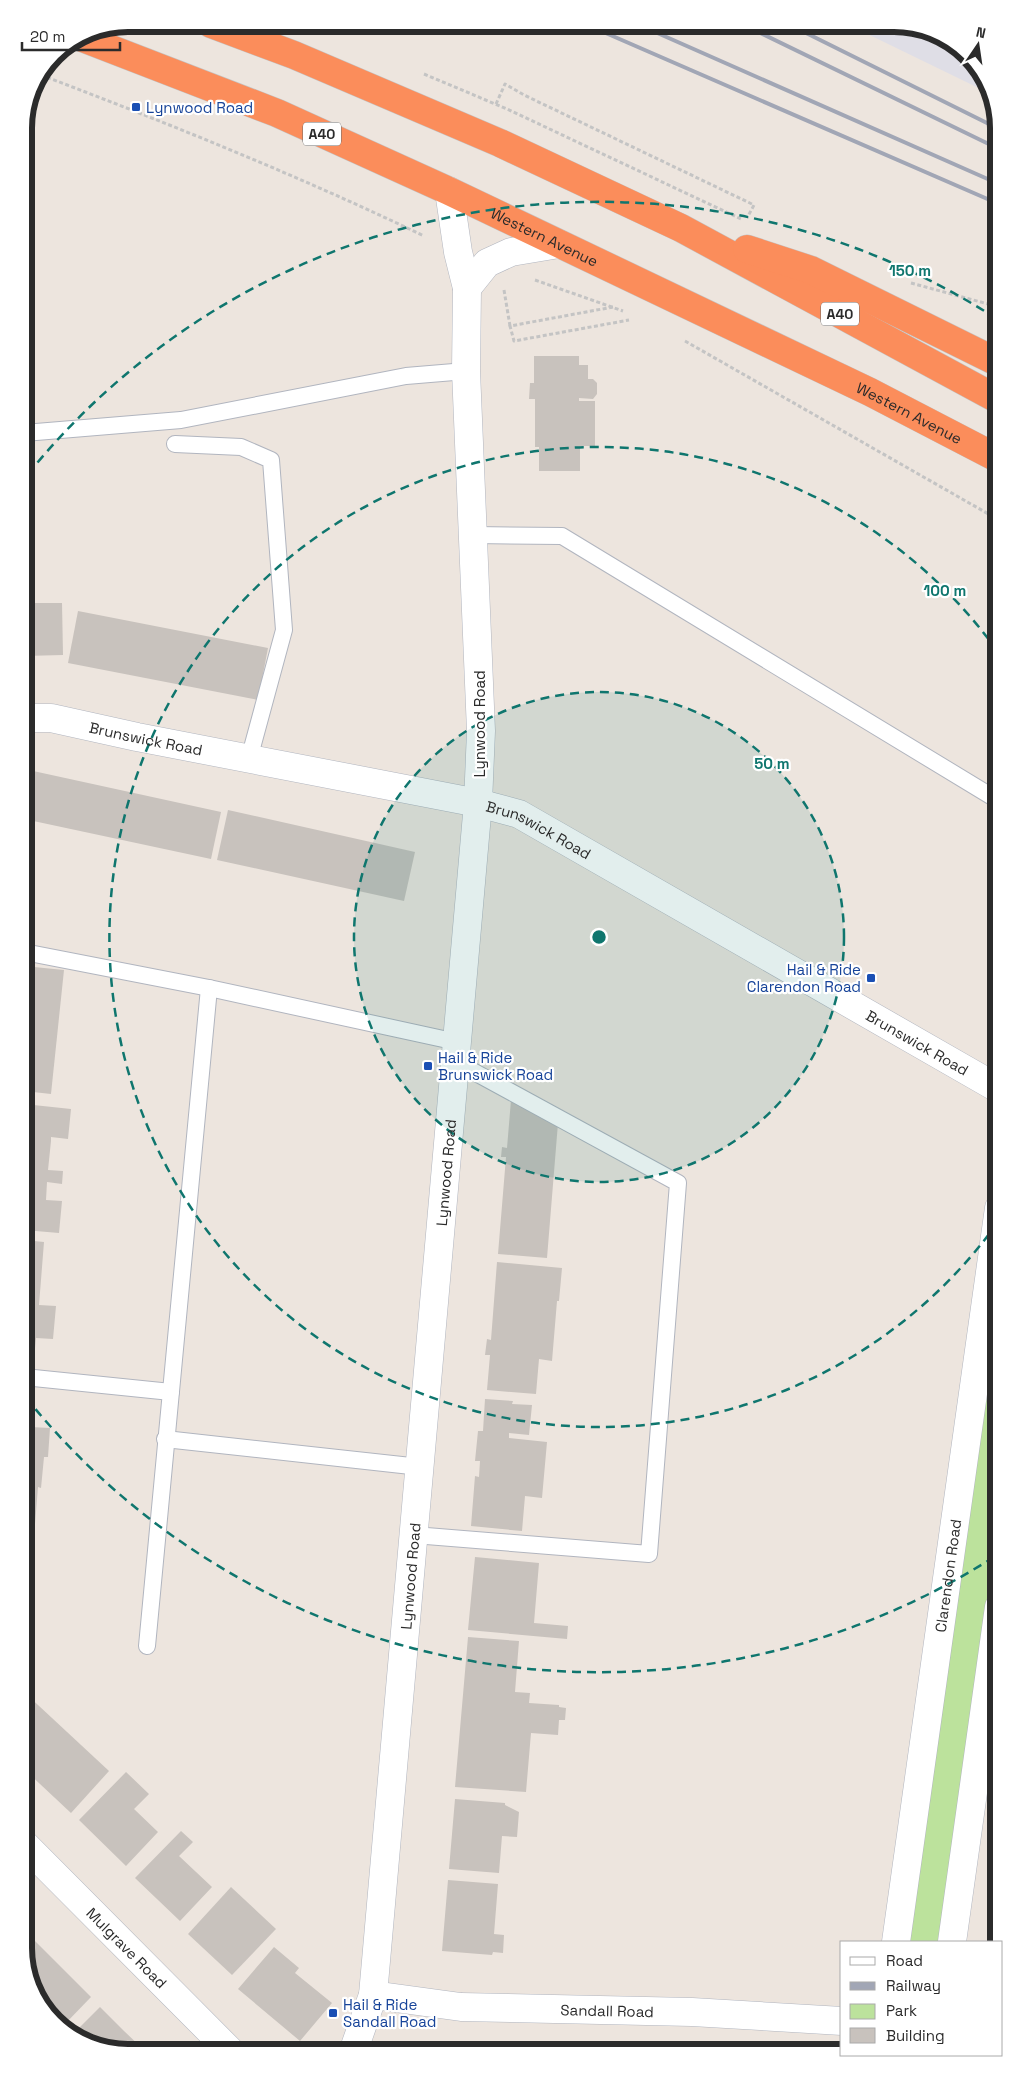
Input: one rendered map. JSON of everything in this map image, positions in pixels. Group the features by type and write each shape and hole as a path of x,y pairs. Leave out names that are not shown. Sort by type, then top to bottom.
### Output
{"highway":[{"name":"A40","path":"235,33 294,55 491,140 681,228 990,395"},
{"name":"Western Avenue","path":"88,41 277,113 449,191 870,392 990,454"},
{"name":"A40","path":"681,228 811,270 990,359"},
{"name":"A40","path":"870,392 990,470"}],"street":[{"name":"Lynwood Road","path":"356,2043 373,1995 478,803 481,731 466,370 466,288 458,252 449,191"},
{"path":"466,288 487,263 511,252 559,244"},
{"name":"Brunswick Road","path":"33,718 51,718 249,759 478,803 519,814 990,1084"},
{"name":"Clarendon Road","path":"896,1941 990,1272"},
{"path":"952,1941 990,1671"},
{"name":"Mulgrave Road","path":"32,1852 223,2043"},
{"name":"Sandall Road","path":"373,1995 461,2007 692,2012 840,2021"}],"lane":[{"path":"33,432 181,420 406,376 466,370"},
{"path":"175,444 242,447 271,460 284,630 249,759"},
{"path":"474,535 562,536 990,796"},
{"path":"33,954 209,988 456,1052 678,1183 649,1554 414,1535"},
{"path":"147,1646 209,988"},
{"path":"32,1378 171,1392"},
{"path":"165,1439 420,1467"}],"path":[{"path":"47,77 139,112 340,196 458,252"},
{"path":"505,84 524,95 700,178 754,205 746,221 496,104 505,84"},
{"path":"530,279 630,314"},
{"path":"907,282 990,305"},
{"path":"504,287 514,341 629,320"},
{"path":"510,326 614,307"},
{"path":"679,337 990,515"}],"shaded area":[{"path":"866,33 913,34 937,42 953,52 953,70 970,70 982,90"}],"green space":[{"path":"990,1365 990,1585 939,1941 910,1941"}],"building":[{"path":"921,37 937,42 952,52"},
{"path":"534,356 579,356 579,365 588,365 588,379 593,379 597,383 597,394 593,399 579,398 579,401 595,401 595,446 580,446 580,471 539,471 539,447 535,447 535,399 529,399 530,383 534,383"},
{"path":"33,603 62,603 63,655 33,656"},
{"path":"78,611 268,648 258,700 68,663"},
{"path":"33,771 221,812 211,859 33,821"},
{"path":"228,810 415,852 404,901 217,860"},
{"path":"33,967 64,970 51,1094 32,1092"},
{"path":"511,1100 558,1123 547,1258 498,1254 506,1157 501,1157 502,1147 507,1148"},
{"path":"32,1105 71,1109 68,1139 51,1137 48,1170 63,1171 62,1184 47,1182 46,1200 62,1201 59,1233 32,1231"},
{"path":"32,1241 44,1242 39,1305 56,1306 53,1339 36,1338 33,1369"},
{"path":"497,1262 562,1268 552,1361 539,1359 536,1394 487,1390 490,1355 485,1355 487,1339 491,1340"},
{"path":"485,1399 513,1401 512,1404 532,1405 529,1435 509,1433 509,1438 547,1442 542,1498 525,1496 522,1531 471,1526 475,1476 479,1477 480,1461 475,1461 478,1431 483,1431"},
{"path":"32,1427 50,1428 48,1457 44,1457 41,1488 38,1487 35,1524 32,1524"},
{"path":"32,1534 35,1534 32,1563"},
{"path":"475,1557 539,1563 534,1623 568,1626 567,1639 468,1630"},
{"path":"468,1637 519,1641 515,1692 530,1693 529,1703 559,1705 559,1707 566,1708 565,1720 559,1720 558,1735 531,1733 526,1792 455,1787"},
{"path":"32,1700 109,1771 71,1813 32,1777"},
{"path":"126,1772 149,1794 134,1809 158,1832 126,1866 79,1820"},
{"path":"455,1799 505,1803 505,1805 519,1812 517,1837 502,1836 499,1873 449,1869"},
{"path":"181,1831 193,1842 179,1856 212,1887 180,1921 135,1878"},
{"path":"448,1880 498,1884 494,1934 504,1935 503,1953 493,1952 492,1955 442,1951"},
{"path":"231,1887 276,1929 232,1975 188,1934"},
{"path":"32,1938 91,1997 67,2022 65,2020 56,2011 42,1990 34,1966"},
{"path":"274,1947 299,1968 295,1973 332,2003 300,2041 238,1989"},
{"path":"100,2007 137,2043 110,2042 86,2034 78,2029"}],"railway":[{"path":"606,33 990,200"},
{"path":"657,33 990,180"},
{"path":"761,33 990,145"},
{"path":"806,33 990,125"}],"place":[{"name":"Lynwood Road","path":"136,107"},
{"name":"Hail & Ride Clarendon Road","path":"871,978"},
{"name":"Hail & Ride Brunswick Road","path":"428,1066"},
{"name":"Hail & Ride Sandall Road","path":"333,2013"}]}
